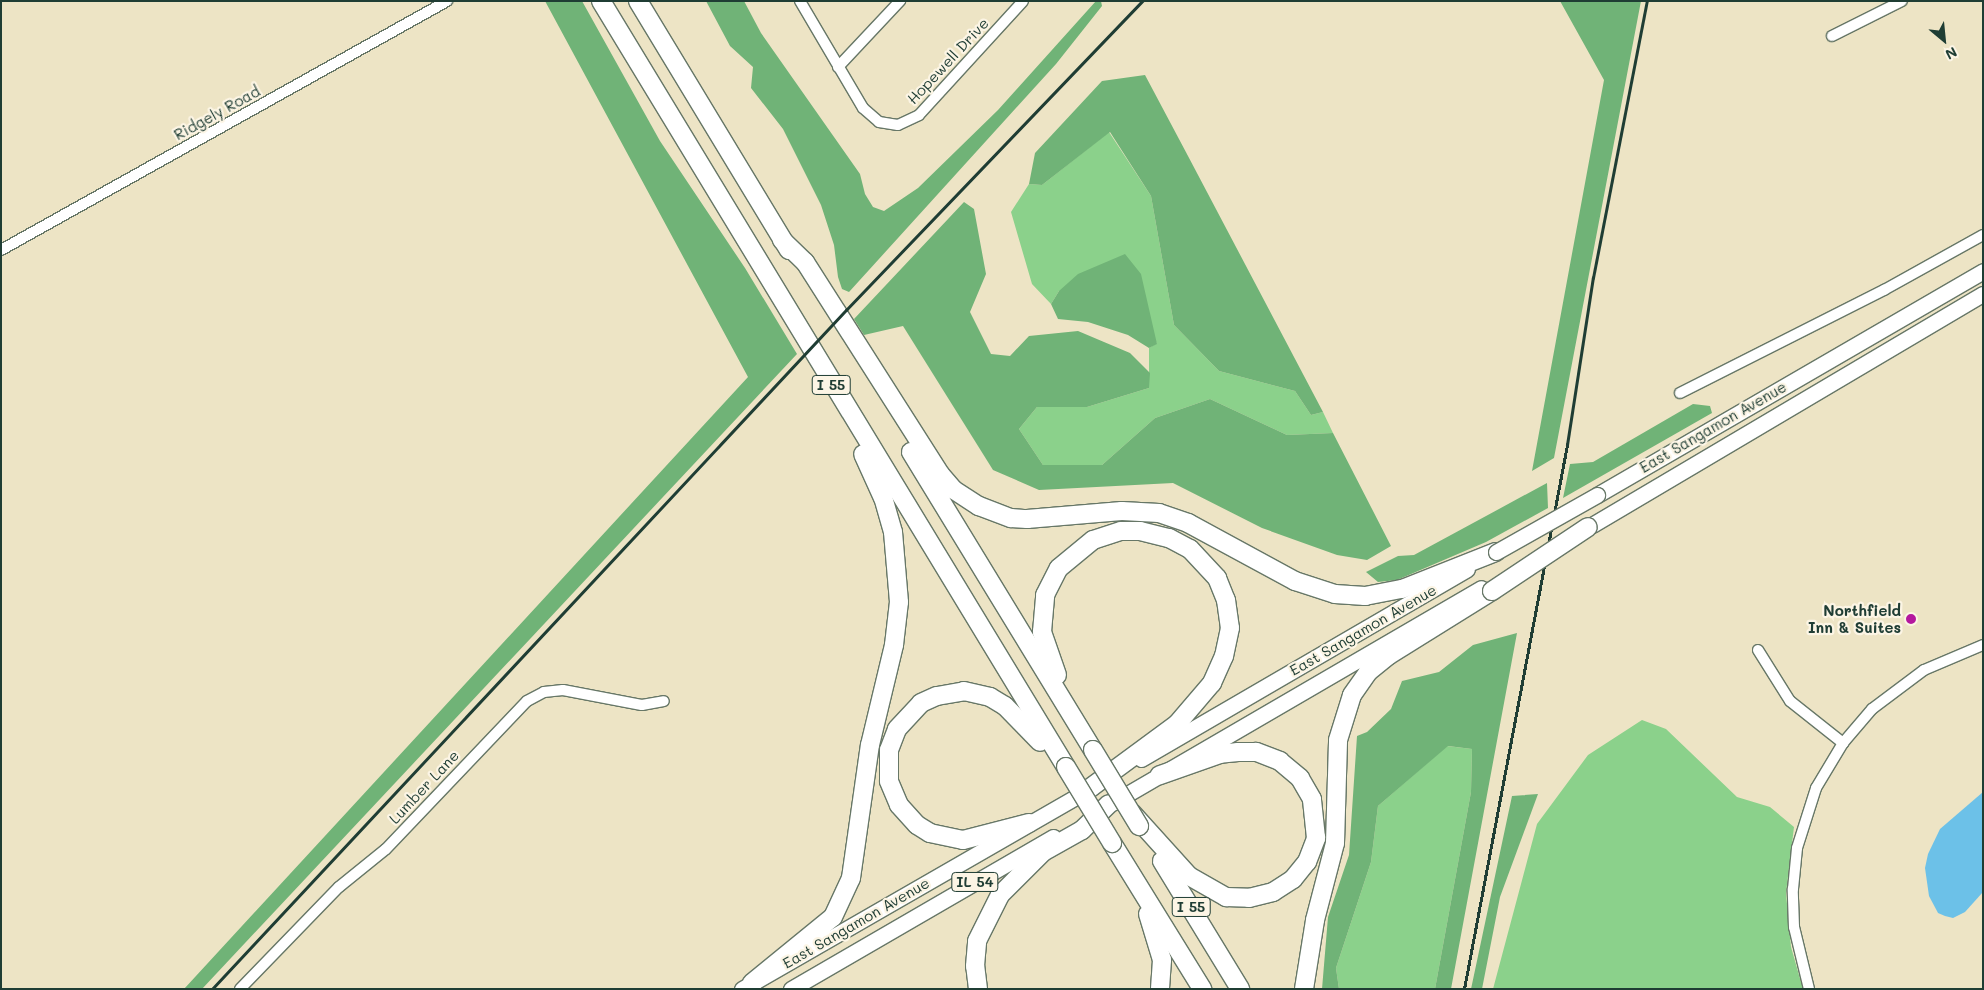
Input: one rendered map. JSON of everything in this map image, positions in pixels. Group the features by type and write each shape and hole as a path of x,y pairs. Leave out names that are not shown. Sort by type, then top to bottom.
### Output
{"highway":[{"name":"I 55","path":"601,1 818,364 1202,989"},
{"name":"I 55","path":"638,1 1079,728 1130,811 1141,825 1240,989"},
{"path":"782,240 805,262 935,468 954,490 979,506 1011,518 1027,519 1122,511 1159,513 1188,523 1294,581 1344,595 1365,596 1402,589 1496,552"},
{"path":"747,986 786,954 819,931 837,911 846,893 860,835 870,745 898,621 898,562 889,515 818,364"},
{"path":"1304,989 1312,937 1335,842 1338,740 1352,695 1368,672 1389,654 1492,586 1590,526"},
{"path":"1079,728 1073,703 1045,644 1041,620 1048,586 1070,556 1093,540 1109,534 1140,531 1180,542 1205,563 1222,589 1230,628 1224,656 1203,696 1177,724 1086,791"},
{"path":"1029,823 963,840 939,836 917,825 898,805 889,782 889,750 897,729 913,710 930,698 953,692 977,693 990,697 1018,716 1048,753 1066,767"},
{"path":"1141,825 1189,876 1226,897 1261,896 1283,886 1300,870 1312,850 1317,825 1312,799 1291,769 1274,758 1256,752 1220,754 1160,776"},
{"path":"978,989 975,966 977,941 1000,894 1043,852 1082,830 1109,804"},
{"path":"1139,885 1162,960 1160,989"}],"main road":[{"name":"East Sangamon Avenue","path":"747,986 1983,271"},
{"name":"East Sangamon Avenue","path":"1590,526 1983,294"},
{"name":"East Sangamon Avenue","path":"791,989 1109,804 1492,586"}],"street":[{"name":"Ridgely Road","path":"1,250 446,1"},
{"path":"800,1 838,67 900,1"},
{"name":"Hopewell Drive","path":"838,67 863,108 873,119 886,124 898,125 919,115 1023,1"},
{"path":"1832,36 1902,1"},
{"path":"1680,393 1884,290 1983,235"},
{"path":"1809,989 1794,927 1794,873 1808,808 1843,743 1872,709 1909,680 1948,658 1983,645"},
{"path":"1758,650 1790,701 1843,743"},
{"name":"Lumber Lane","path":"240,989 339,887 386,849 527,701 544,692 563,690 642,705 664,702"}],"green space":[{"path":"545,1 582,1 660,141 745,268 797,354 202,989 184,989 748,377"},
{"path":"706,1 744,1 761,33 860,174 865,194 873,207 884,211 918,188 998,110 1096,1 1101,1 1102,6 1056,64 849,292 842,289 838,277 834,245 821,205 783,129 751,88 753,67 730,46"},
{"path":"1560,1 1641,1 1554,458 1532,471 1604,80"},
{"path":"1145,75 1323,412 1311,415 1295,391 1219,371 1174,325 1151,196 1110,132 1042,185 1029,184 1035,153 1102,81"},
{"path":"1109,132 1151,196 1174,325 1219,371 1295,391 1311,415 1323,412 1333,433 1287,435 1210,399 1155,418 1102,465 1043,465 1019,429 1037,407 1087,407 1149,388 1149,348 1157,343 1059,291 1051,304 1032,284 1011,212 1029,184 1042,185"},
{"path":"964,202 974,209 986,274 970,312 991,354 1010,356 1029,336 1078,331 1130,353 1150,373 1149,388 1087,407 1037,407 1019,429 1043,465 1102,465 1155,418 1210,399 1287,435 1333,433 1391,546 1367,560 1337,555 1262,528 1173,483 1039,490 993,470 903,326 864,335 854,319"},
{"path":"1125,254 1141,274 1157,344 1149,348 1128,335 1088,322 1058,319 1051,304 1059,291 1078,274"},
{"path":"1693,404 1710,406 1712,413 1563,498 1570,464 1593,462"},
{"path":"1547,483 1548,508 1486,542 1397,580 1378,582 1366,572 1398,556 1414,555"},
{"path":"1517,633 1451,989 1435,989 1471,792 1472,749 1448,746 1378,806 1371,862 1336,968 1339,989 1322,989 1328,917 1349,855 1357,736 1367,732 1391,709 1402,681 1439,672 1473,645"},
{"path":"1642,720 1666,729 1737,797 1770,807 1794,827 1786,893 1791,947 1803,989 1493,989 1537,824 1588,755"},
{"path":"1447,746 1472,749 1471,792 1435,989 1339,989 1336,968 1371,862 1378,806"},
{"path":"1538,794 1500,897 1482,989 1471,989 1512,796"}],"water":[{"path":"1983,792 1983,892 1965,912 1953,918 1945,916 1938,913 1929,896 1925,868 1928,854 1940,829"}],"railway":[{"path":"212,989 846,310 1142,1"},
{"path":"1464,989 1567,445 1593,278 1647,1"}],"place":[{"name":"Northfield Inn & Suites","path":"1911,619"}]}
